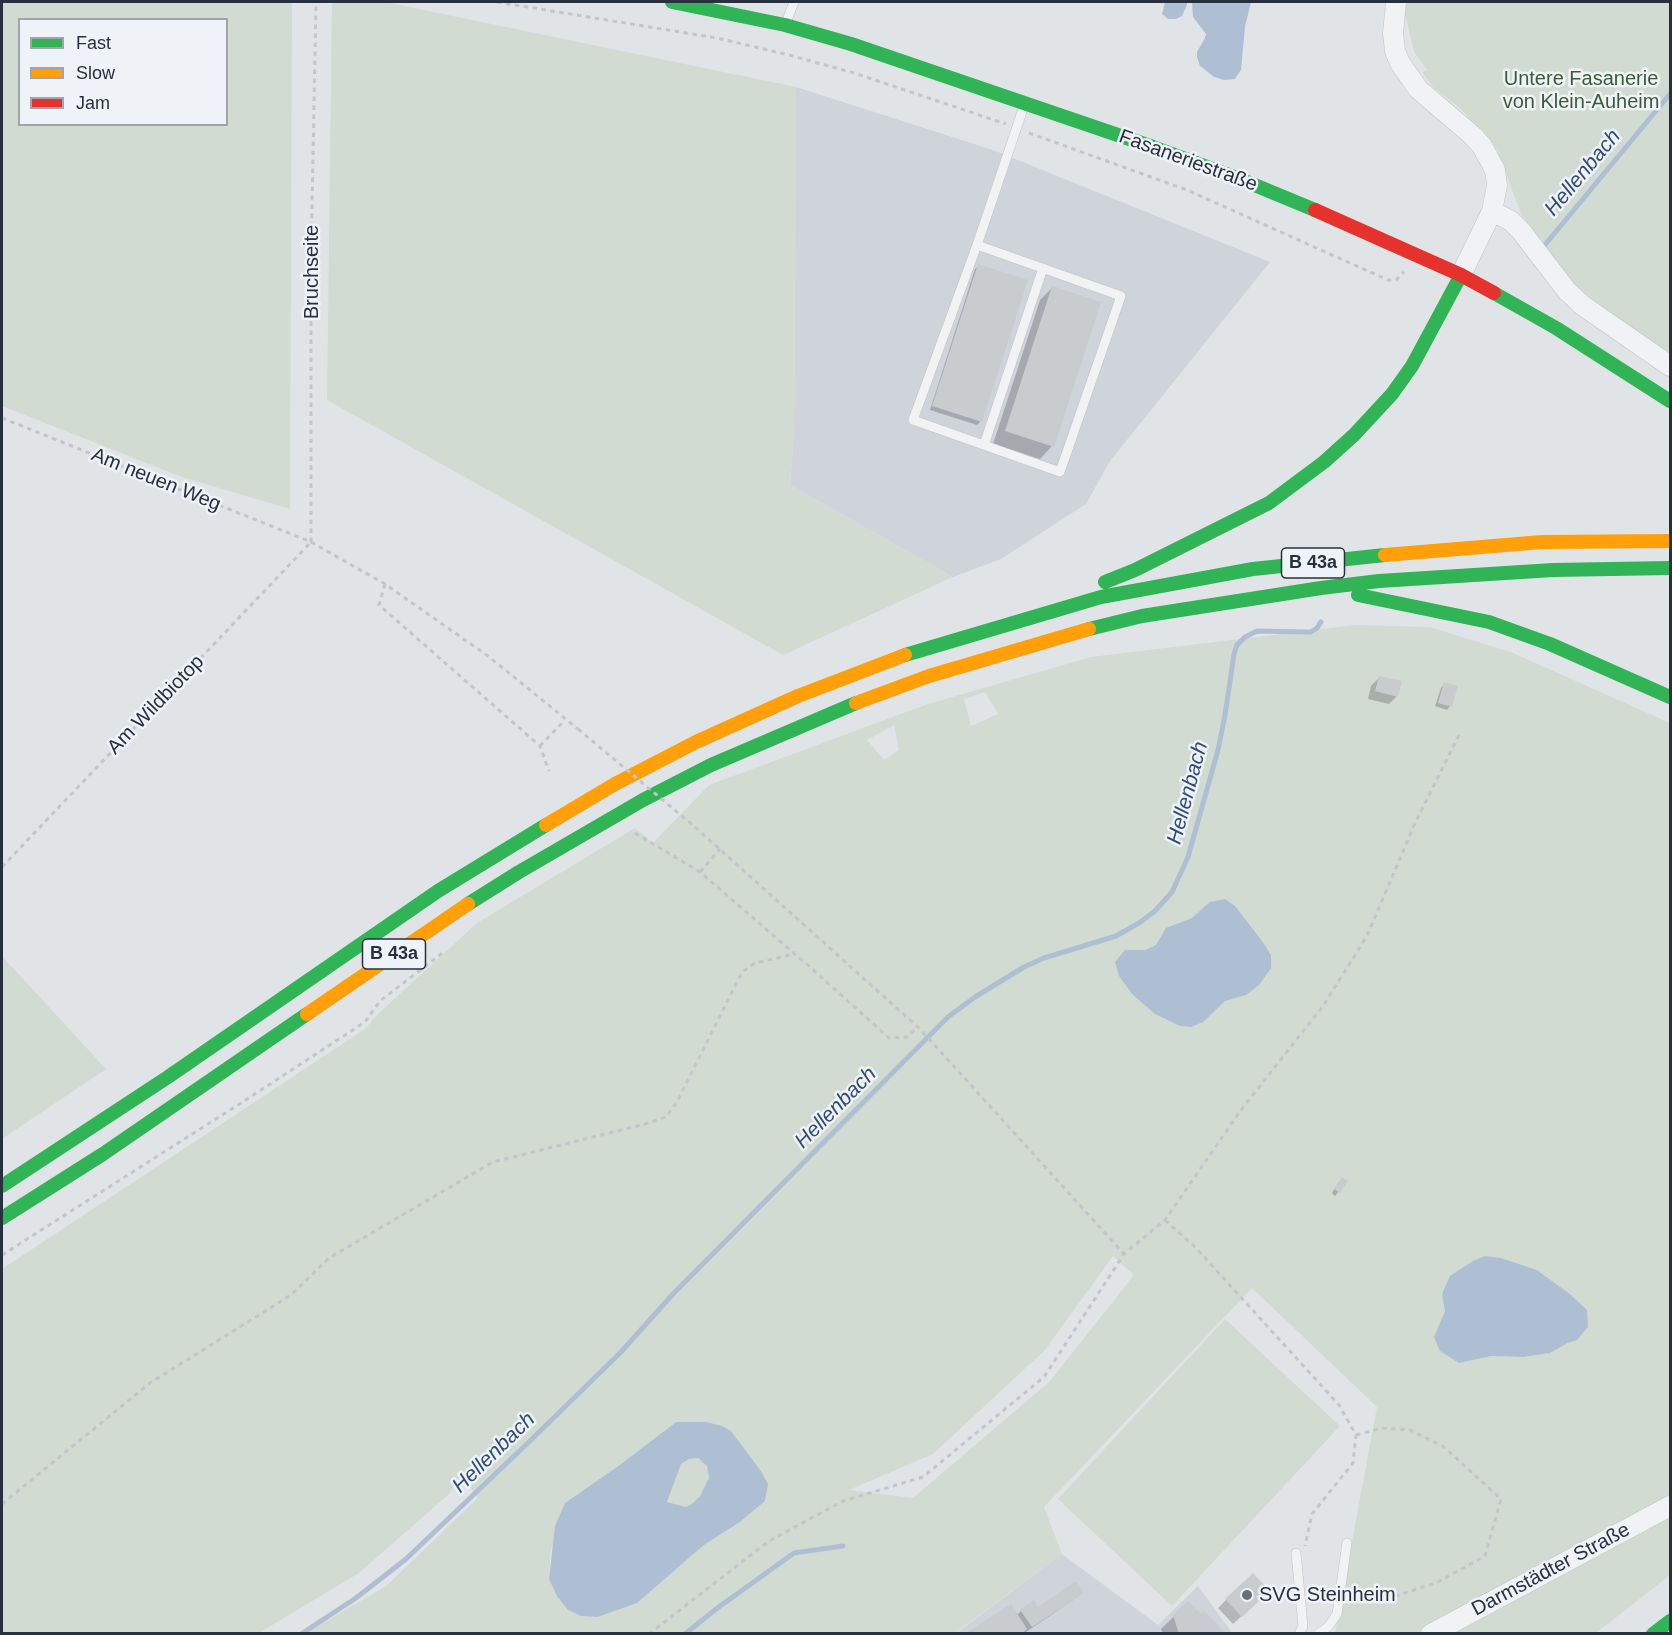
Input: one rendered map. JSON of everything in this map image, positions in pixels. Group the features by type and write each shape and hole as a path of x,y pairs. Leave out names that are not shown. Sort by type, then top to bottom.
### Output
{"main road":[{"name":"Fasaneriestraße","path":"672,2 785,25 850,44 1198,163 1427,258 1461,275 1556,328 1671,401"},
{"path":"963,637 1135,570 1269,503 1324,462 1354,435 1392,394 1412,366 1461,275"},
{"name":"B 43a","path":"2,1186 168,1077 438,891 615,784 696,742 798,696 918,650 1101,597 1253,569 1423,551 1530,543 1671,541"},
{"name":"B 43a","path":"2,1218 103,1154 455,913 519,872 643,800 711,765 807,723 929,676 1055,638 1142,616 1321,588 1469,574 1671,568"},
{"path":"1321,588 1489,622 1550,644 1671,697"},
{"path":"1653,1634 1671,1621"}],"street":[{"path":"1396,2 1393,33 1395,51 1400,63 1418,89 1473,136 1495,170 1497,186 1492,211 1461,275"},
{"path":"1492,211 1510,221 1521,231 1567,291 1582,305 1671,366"},
{"name":"Darmstädter Straße","path":"1431,1634 1671,1506"}],"lane":[{"path":"785,25 794,2"},
{"path":"977,245 1121,296 1059,472 913,420 977,245 1025,104"},
{"path":"984,445 1043,268"},
{"path":"1318,1634 1337,1614 1347,1543"},
{"path":"1296,1553 1303,1626 1299,1634"}],"path":[{"name":"Bruchseite","path":"311,542 311,260 316,2"},
{"path":"497,2 717,38 854,73 1187,189 1388,280 1396,280 1401,274 1427,258"},
{"name":"Am neuen Weg","path":"2,418 311,542 386,585 488,656 695,827 919,1027 1124,1254"},
{"name":"Am Wildbiotop","path":"2,867 311,542"},
{"path":"386,585 379,605 540,746 549,771"},
{"path":"540,746 565,720"},
{"path":"649,1634 769,1541 843,1501 923,1477 1044,1377 1124,1254 1165,1220 1241,1110 1323,1006 1366,936 1415,823 1461,731"},
{"path":"631,830 700,872 889,1038 908,1037 919,1027"},
{"path":"700,872 720,849"},
{"path":"2,1255 365,1022 380,1001 445,951"},
{"path":"2,1504 150,1383 291,1295 329,1258 493,1162 666,1117 677,1102 742,972 755,963 795,954"},
{"path":"1165,1220 1196,1248 1339,1405 1356,1435 1353,1463 1312,1514 1305,1547 1296,1553"},
{"path":"1340,1596 1393,1597 1438,1582 1485,1556 1501,1499 1444,1447 1410,1430 1382,1428 1356,1435"}],"shaded area":[{"path":"796,87 993,150 1270,262 1110,461 1086,504 1001,559 953,577 790,485 794,433"},
{"path":"1062,1554 1158,1625 1198,1586 1232,1633 955,1634"}],"green space":[{"path":"2,2 292,2 290,509 182,477 2,406"},
{"path":"332,2 385,2 796,87 794,433 790,485 953,577 783,655 327,400"},
{"name":"Untere Fasanerie von Klein-Auheim","path":"1407,2 1670,2 1670,352 1617,321 1567,277 1521,214 1497,149 1461,109 1434,88 1422,72 1428,71 1414,52 1405,13"},
{"path":"1355,625 1430,627 1513,653 1670,723 1670,1575 1596,1633 1335,1633 1377,1407 1252,1288 1044,1507 1062,1554 955,1633 306,1633 386,1586 478,1498 461,1476 449,1494 359,1573 259,1633 2,1634 2,1269 365,1029 379,1013 477,923 635,828 653,843 709,785 928,704 1091,657","holes":["985,692 998,714 971,726 964,699","894,725 899,750 884,760 867,740","1113,1256 1134,1275 1050,1381 913,1498 849,1490 933,1454 1045,1350","1485,1256 1501,1258 1537,1270 1570,1294 1587,1310 1577,1340 1550,1353 1524,1357 1491,1356 1459,1363 1435,1337 1445,1311 1473,1261","676,1422 731,1431 761,1471 767,1484 765,1501 740,1522 704,1545 637,1603 598,1617 549,1579 551,1548 617,1467"]},
{"path":"2,956 106,1069 2,1139"},
{"path":"1225,1319 1340,1426 1172,1606 1058,1499"},
{"path":"698,1458 707,1466 709,1478 700,1496 692,1505 686,1507 667,1502 681,1464 689,1459"}],"water":[{"path":"1165,2 1187,2 1187,5 1182,16 1168,19 1162,14"},
{"path":"1192,2 1251,2 1245,27 1241,70 1235,79 1224,80 1214,77 1200,66 1197,52 1206,34 1193,17"},
{"path":"1225,899 1235,906 1262,941 1271,955 1271,968 1259,985 1246,995 1225,1001 1203,1022 1191,1027 1180,1026 1155,1014 1133,995 1119,976 1115,962 1125,950 1145,950 1156,945 1166,928 1192,918 1210,902"},
{"path":"1485,1256 1501,1258 1537,1270 1570,1294 1587,1310 1588,1327 1577,1340 1550,1353 1524,1357 1491,1356 1459,1363 1440,1351 1434,1337 1445,1311 1442,1294 1450,1276"},
{"path":"676,1422 706,1422 731,1431 768,1484 765,1501 740,1522 704,1545 637,1603 598,1617 581,1616 568,1610 557,1596 549,1579 555,1526 565,1503","holes":["698,1458 707,1466 709,1478 700,1496 692,1504 686,1507 667,1502 681,1464 689,1459"]}],"building":[{"path":"978,264 1028,280 982,422 932,406"},
{"path":"1052,286 1101,302 1054,447 1005,431"},
{"path":"1379,676 1402,681 1398,697 1375,691"},
{"path":"1444,682 1458,686 1452,707 1438,703"},
{"path":"1342,1177 1348,1181 1340,1193 1334,1189"},
{"name":"SVG Steinheim","path":"1253,1573 1270,1591 1242,1617 1225,1599"},
{"path":"1076,1581 1084,1593 1032,1627 1020,1610 1034,1600 1038,1607"},
{"path":"1188,1601 1201,1614 1204,1611 1226,1634 1179,1634 1173,1615"},
{"path":"1011,1604 1027,1629 1021,1634 964,1634"}],"waterway":[{"name":"Hellenbach","path":"1544,246 1670,94"},
{"name":"Hellenbach","path":"301,1634 356,1598 406,1559 532,1439 621,1352 673,1294 948,1017 975,997 1024,967 1044,958 1116,936 1155,911 1172,892 1188,857 1218,750 1237,645 1245,637 1257,631 1311,632 1321,622"},
{"path":"685,1634 794,1553 843,1546"}],"traffic: fast":[{"path":"672,2 785,25 851,44 1153,147 1315,210"},
{"path":"1105,582 1135,570 1269,503 1324,462 1354,435 1392,394 1412,366 1461,275"},
{"path":"1494,293 1556,328 1670,401"},
{"path":"905,655 1101,597 1253,569 1385,555"},
{"path":"1089,629 1142,616 1379,581 1553,570 1670,568"},
{"path":"1358,595 1489,622 1550,644 1670,697"},
{"path":"468,904 643,800 711,765 856,703"},
{"path":"2,1186 168,1077 438,891 546,825"},
{"path":"2,1218 103,1154 307,1014"},
{"path":"1653,1634 1670,1621"}],"traffic: slow":[{"path":"1385,555 1542,542 1670,541"},
{"path":"856,703 929,676 1089,629"},
{"path":"546,825 615,784 696,742 798,696 905,655"},
{"path":"307,1014 468,904"}],"traffic: jam":[{"path":"1315,210 1461,275 1494,293"}],"place":[{"name":"SVG Steinheim","path":"1247,1595"}]}
